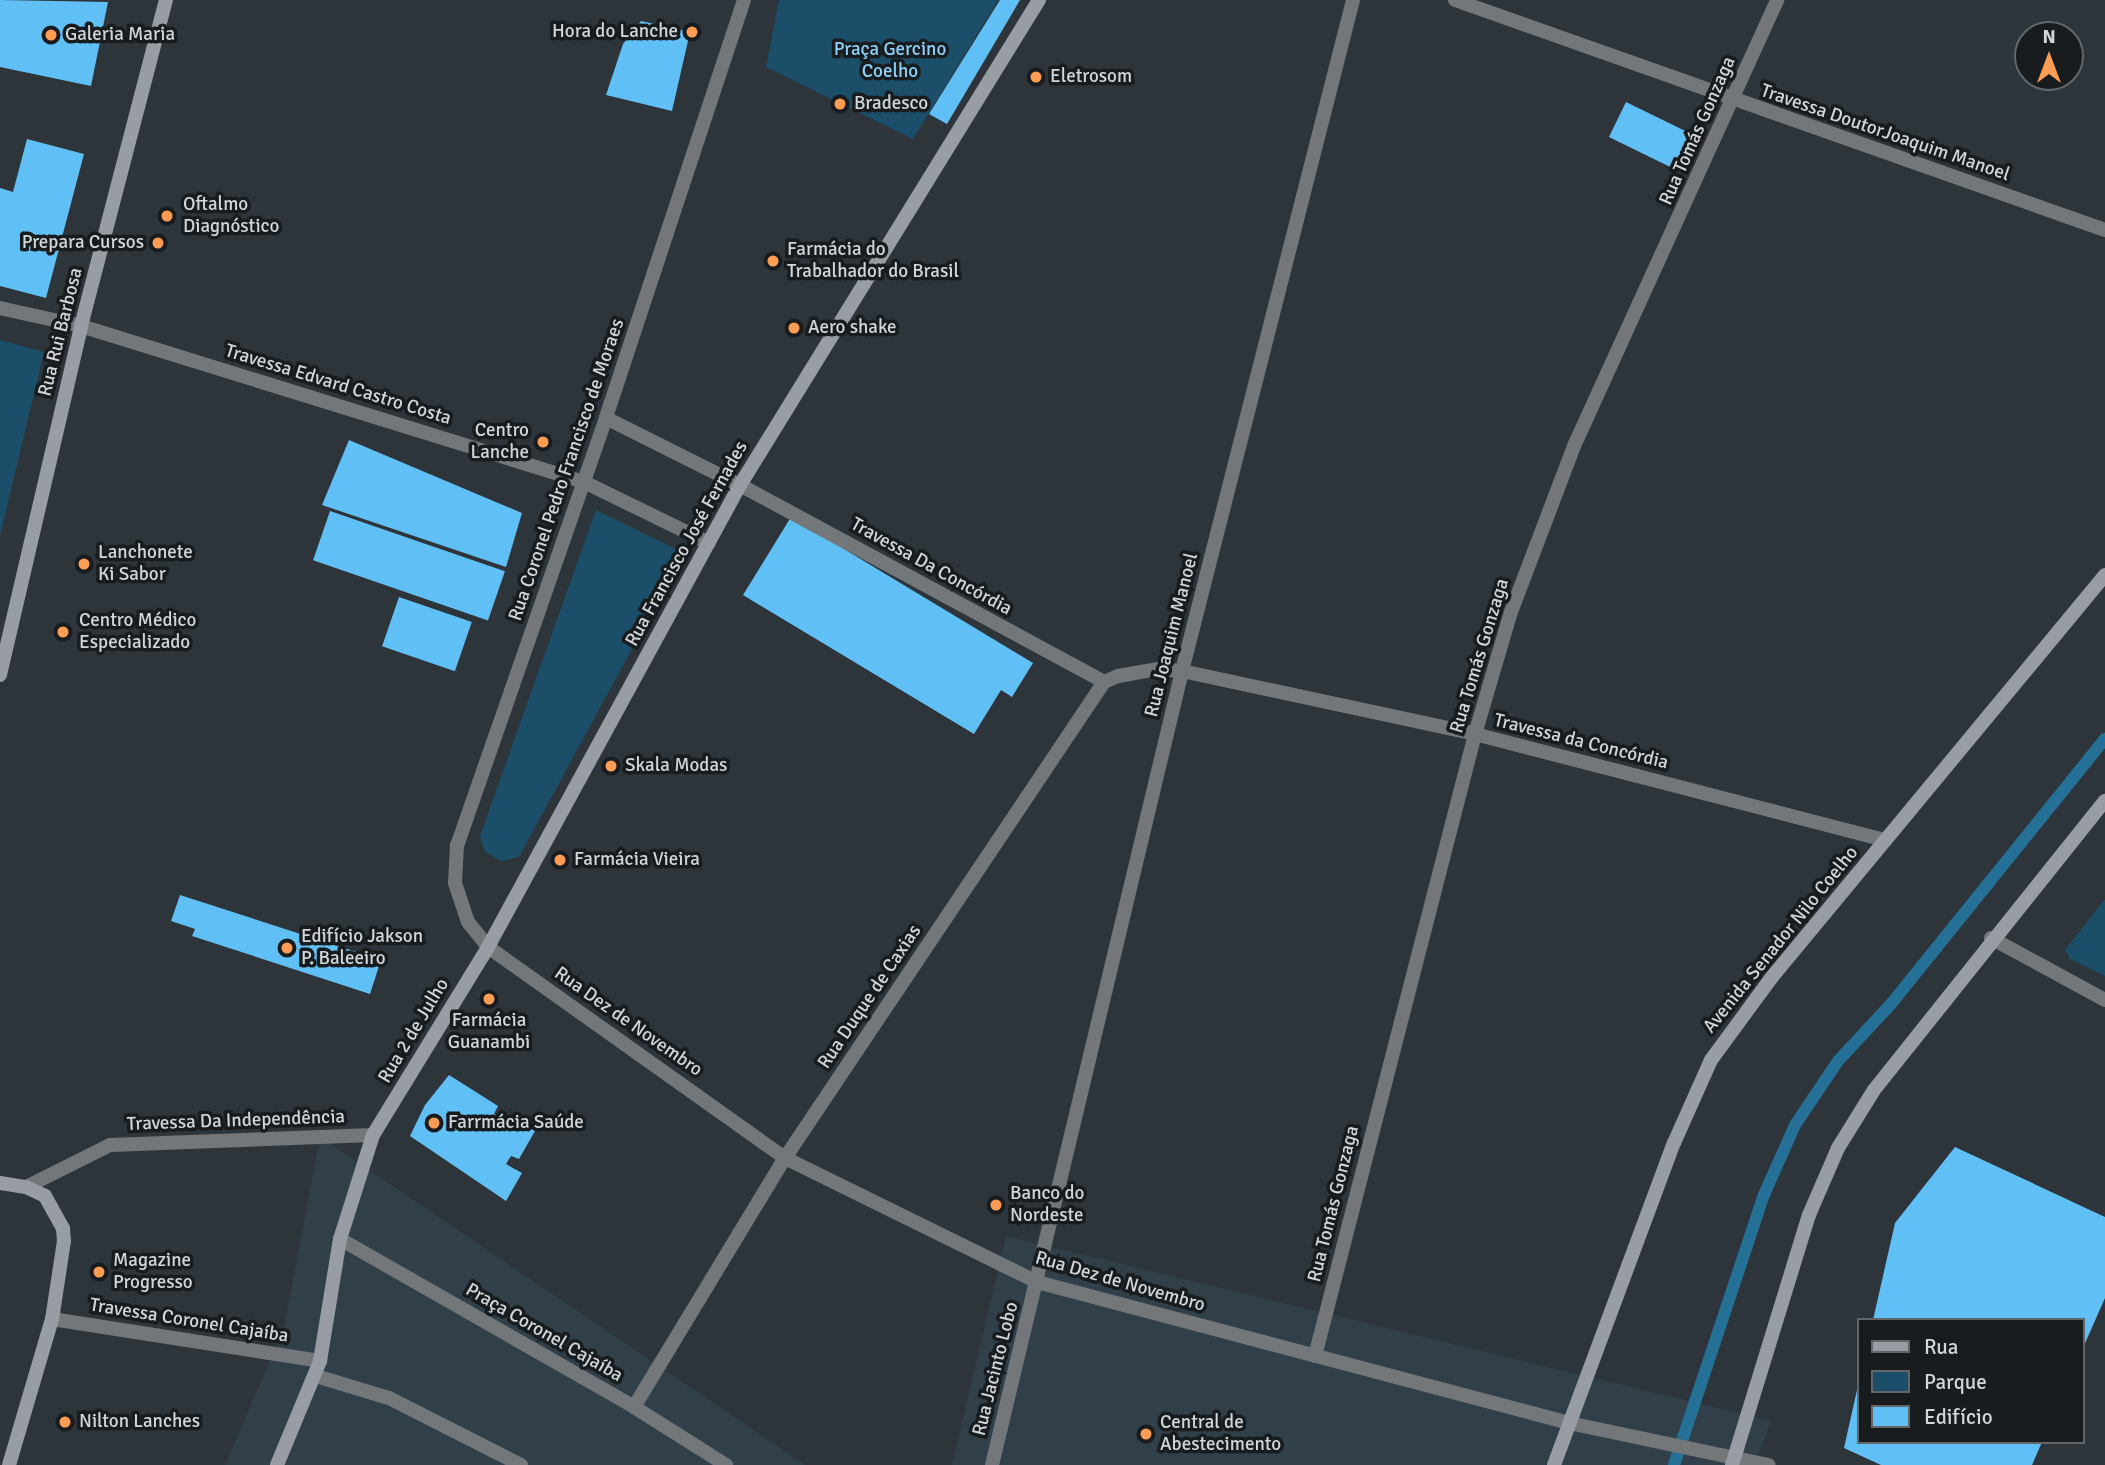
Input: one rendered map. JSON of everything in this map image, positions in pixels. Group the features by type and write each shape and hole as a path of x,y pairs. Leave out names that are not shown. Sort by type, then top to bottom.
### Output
{"main road":[{"name":"Rua Rui Barbosa","path":"0,675 81,326 166,0"},
{"name":"Rua Francisco José Fernades","path":"488,947 740,485 1039,0"},
{"name":"Avenida Senador Nilo Coelho","path":"1555,1465 1674,1143 1712,1060 1738,1019 2105,575"},
{"path":"1734,1462 1809,1215 1838,1148 1874,1090 1991,937 2105,801"},
{"name":"Rua 2 de Julho","path":"277,1465 318,1369 340,1239 373,1135 488,947"},
{"path":"0,1183 26,1187 45,1196 62,1228 52,1319 9,1465"}],"street":[{"name":"Rua Coronel Pedro Francisco de Moraes","path":"488,947 461,906 455,883 457,845 606,418 744,0"},
{"name":"Rua Joaquim Manoel","path":"1038,1282 1182,670 1353,0"},
{"name":"Travessa DoutorJoaquim Manoel","path":"1455,0 1734,101 2105,230"},
{"name":"Rua Tomás Gonzaga","path":"1315,1356 1475,734 1511,612 1574,446 1734,101 1777,0"},
{"name":"Travessa Edvard Castro Costa","path":"0,307 81,326 584,482 709,543"},
{"name":"Travessa Da Concórdia","path":"606,418 740,485 1104,682"},
{"path":"1104,682 1136,670 1182,670"},
{"name":"Travessa da Concórdia","path":"1182,670 1475,734 1886,840"},
{"name":"Rua Duque de Caxias","path":"634,1407 785,1158 1104,682"},
{"path":"1991,937 2105,1000"},
{"name":"Rua Dez de Novembro","path":"488,947 785,1158 1038,1282 1612,1434 1706,1453 1734,1462 1769,1465"},
{"name":"Travessa Da Independência","path":"26,1187 110,1144 373,1135"},
{"name":"Praça Coronel Cajaíba","path":"340,1239 634,1407 726,1465"},
{"name":"Rua Jacinto Lobo","path":"992,1465 1038,1282"},
{"name":"Travessa Coronel Cajaíba","path":"52,1319 318,1369"},
{"path":"318,1369 389,1398 521,1465"}],"shaded area":[{"path":"320,1137 805,1465 225,1465 284,1328"},
{"path":"1006,1236 1771,1421 1755,1465 952,1465"}],"green space":[{"name":"Praça Gercino Coelho","path":"779,0 998,0 913,139 766,67"},
{"path":"0,340 44,352 0,536"},
{"path":"596,510 684,553 519,857 501,861 485,852 480,836"},
{"path":"2105,899 2105,976 2070,959 2065,950"}],"building":[{"name":"Galeria Maria","path":"0,0 108,2 91,86 0,67"},
{"path":"1000,0 1020,0 947,124 929,114"},
{"path":"641,21 690,32 672,111 606,95 623,44"},
{"path":"1626,102 1700,138 1683,173 1609,137"},
{"path":"27,139 84,154 46,298 0,286 0,188 13,192"},
{"path":"349,440 522,513 506,567 322,505"},
{"path":"330,511 505,571 488,620 313,560"},
{"path":"791,517 1033,663 1012,697 1001,690 974,734 743,595"},
{"path":"399,597 472,622 455,671 382,646"},
{"name":"Edifício Jakson P. Baleeiro","path":"180,895 381,960 370,994 192,936 195,929 171,921"},
{"path":"449,1075 498,1106 494,1114 504,1120 509,1115 535,1131 519,1159 511,1156 506,1164 522,1173 506,1201 410,1136 425,1105"},
{"path":"1955,1147 2105,1217 2105,1298 2084,1345 2084,1318 1873,1318 1895,1223"},
{"path":"1856,1394 1856,1444 2041,1444 2032,1465 1881,1465 1844,1448"}],"waterway":[{"path":"1674,1465 1763,1197 1795,1125 1838,1061 1891,1004 2105,739"}],"place":[{"name":"Hora do Lanche","path":"692,32"},
{"name":"Galeria Maria","path":"51,35"},
{"name":"Eletrosom","path":"1036,77"},
{"name":"Bradesco","path":"840,104"},
{"name":"Oftalmo Diagnóstico","path":"167,216"},
{"name":"Prepara Cursos","path":"158,243"},
{"name":"Farmácia do Trabalhador do Brasil","path":"773,261"},
{"name":"Aero shake","path":"794,328"},
{"name":"Centro Lanche","path":"543,442"},
{"name":"Lanchonete Ki Sabor","path":"84,564"},
{"name":"Centro Médico Especializado","path":"63,632"},
{"name":"Skala Modas","path":"611,766"},
{"name":"Farmácia Vieira","path":"560,860"},
{"name":"Edifício Jakson P. Baleeiro","path":"287,948"},
{"name":"Farmácia Guanambi","path":"489,999"},
{"name":"Farrmácia Saúde","path":"434,1123"},
{"name":"Banco do Nordeste","path":"996,1205"},
{"name":"Magazine Progresso","path":"99,1272"},
{"name":"Nilton Lanches","path":"65,1422"},
{"name":"Central de Abestecimento","path":"1146,1434"}]}
